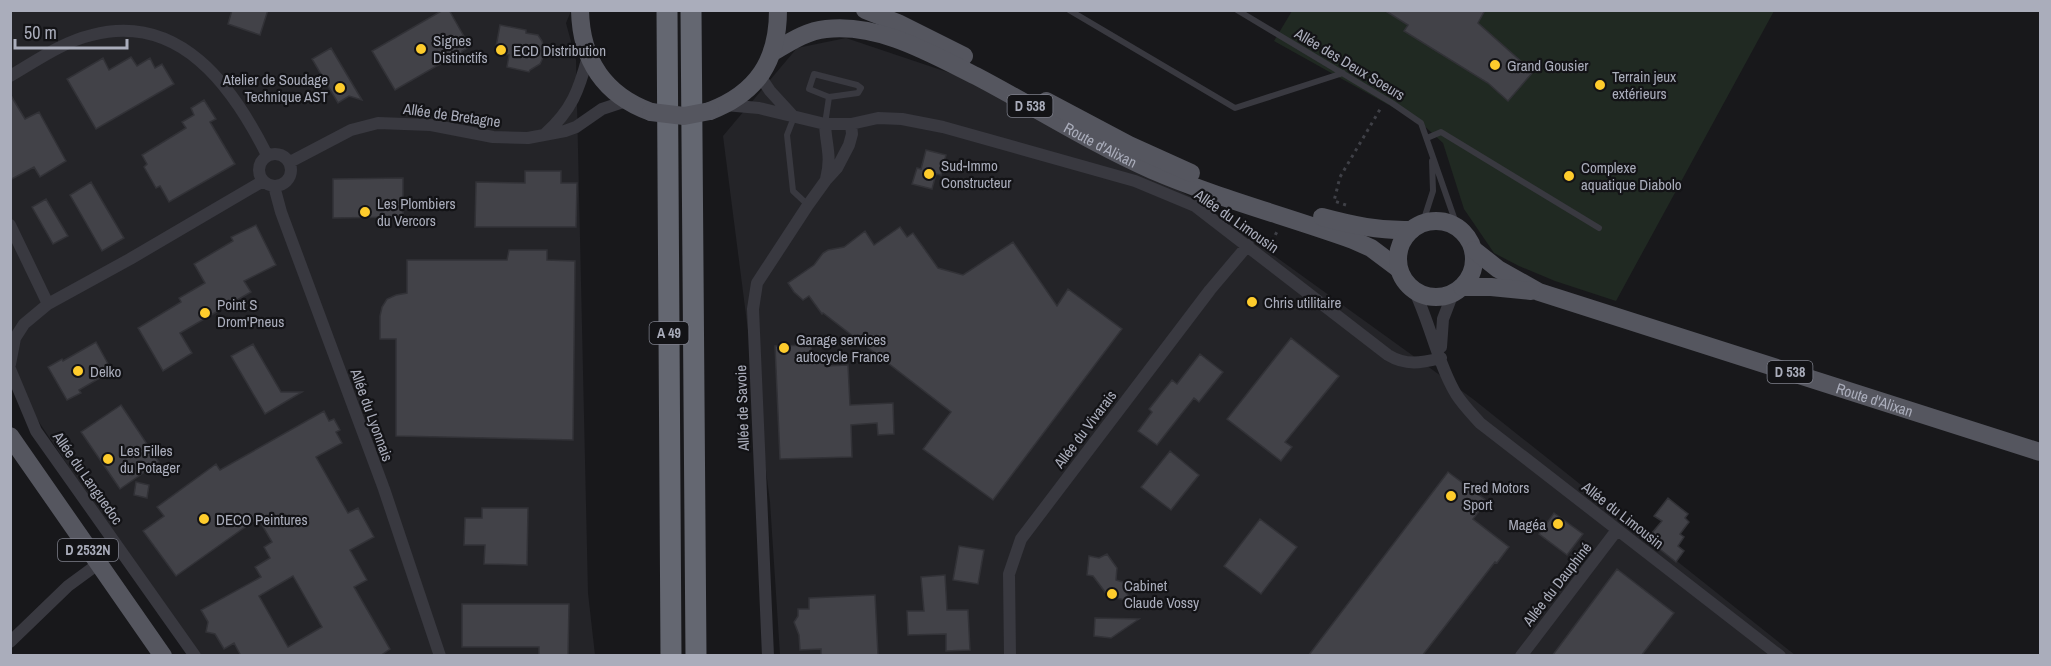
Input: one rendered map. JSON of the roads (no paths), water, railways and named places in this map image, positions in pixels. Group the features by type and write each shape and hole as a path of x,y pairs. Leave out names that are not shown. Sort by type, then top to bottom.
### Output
{"highway":[{"name":"A 49","path":"667,10 671,656"},
{"name":"A 49","path":"691,10 696,656"}],"main road":[{"path":"576,14 588,56 603,80 626,101 651,112 684,116 718,108 739,98 760,76 773,52 778,10"},
{"name":"Route d'Alixan","path":"865,10 938,42 1129,145 1186,171 1255,196 1362,228 1391,231 1441,220 1457,226 1465,233 1474,250 1498,269 1539,292 2040,452"},
{"name":"Route d'Alixan","path":"773,52 806,34 829,28 871,32 907,43 1003,90 1078,133 1150,169 1230,200 1371,248 1399,269 1414,290 1433,297 1458,290 1491,287 1539,292"},
{"path":"1399,269 1399,248 1417,226"},
{"path":"1458,290 1473,270 1474,250"},
{"name":"D 2532N","path":"12,438 163,656"}],"street":[{"path":"10,76 61,47 92,34 126,31 161,38 180,45 223,83 251,123 267,155"},
{"path":"545,134 560,120 572,103 580,86 588,56"},
{"path":"760,76 770,91 794,116"},
{"name":"Allée de Bretagne","path":"290,162 351,130 378,123 431,125 510,139 528,138 576,127 602,109 626,101"},
{"name":"Allée du Limousin","path":"718,108 759,108 825,124 851,124 878,118 902,119 943,127 1135,181 1195,206 1388,355 1403,363 1441,358"},
{"name":"Allée de Savoie","path":"825,124 829,148 826,180"},
{"name":"Allée de Savoie","path":"768,656 753,309 757,283 808,205 837,168 849,146 852,134 851,124"},
{"path":"10,364 15,338 24,324 48,304 268,184 283,184 288,180 291,171 290,162 278,153 267,155 260,162 258,169 268,184"},
{"name":"Allée du Lyonnais","path":"268,184 281,212 384,489 440,656"},
{"path":"10,225 48,304"},
{"name":"Allée du Vivarais","path":"1010,656 1009,574 1021,539 1210,290 1248,245"},
{"name":"Allée du Limousin","path":"1414,290 1456,393 1480,423 1780,656"},
{"name":"Allée du Limousin","path":"1441,358 1440,337 1443,319 1458,290"},
{"name":"Allée du Languedoc","path":"10,369 36,431 195,656"},
{"name":"Allée du Dauphiné","path":"1521,656 1617,530"},
{"path":"10,642 68,586 98,564"}],"lane":[{"path":"1069,10 1235,108 1343,74"},
{"name":"Allée des Deux Soeurs","path":"1237,10 1392,103 1421,123 1443,179 1457,226"},
{"path":"814,74 861,88 858,93 829,97 809,88 814,74"},
{"path":"825,124 829,97"},
{"path":"794,116 787,135 793,190 808,205"},
{"path":"1427,138 1441,132 1599,228"},
{"name":"Allée des Deux Soeurs","path":"1417,226 1433,192 1432,155"}],"place":[{"name":"Signes Distinctifs","path":"421,49"},
{"name":"ECD Distribution","path":"501,50"},
{"name":"Grand Gousier","path":"1495,65"},
{"name":"Terrain jeux extérieurs","path":"1600,85"},
{"name":"Atelier de Soudage Technique AST","path":"340,88"},
{"name":"Sud-Immo Constructeur","path":"929,174"},
{"name":"Complexe aquatique Diabolo","path":"1569,176"},
{"name":"Les Plombiers du Vercors","path":"365,212"},
{"name":"Chris utilitaire","path":"1252,302"},
{"name":"Point S Drom'Pneus","path":"205,313"},
{"name":"Garage services autocycle France","path":"784,348"},
{"name":"Delko","path":"78,371"},
{"name":"Les Filles du Potager","path":"108,459"},
{"name":"Fred Motors Sport","path":"1451,496"},
{"name":"DECO Peintures","path":"204,519"},
{"name":"Magéa","path":"1558,524"},
{"name":"Cabinet Claude Vossy","path":"1112,594"}]}
